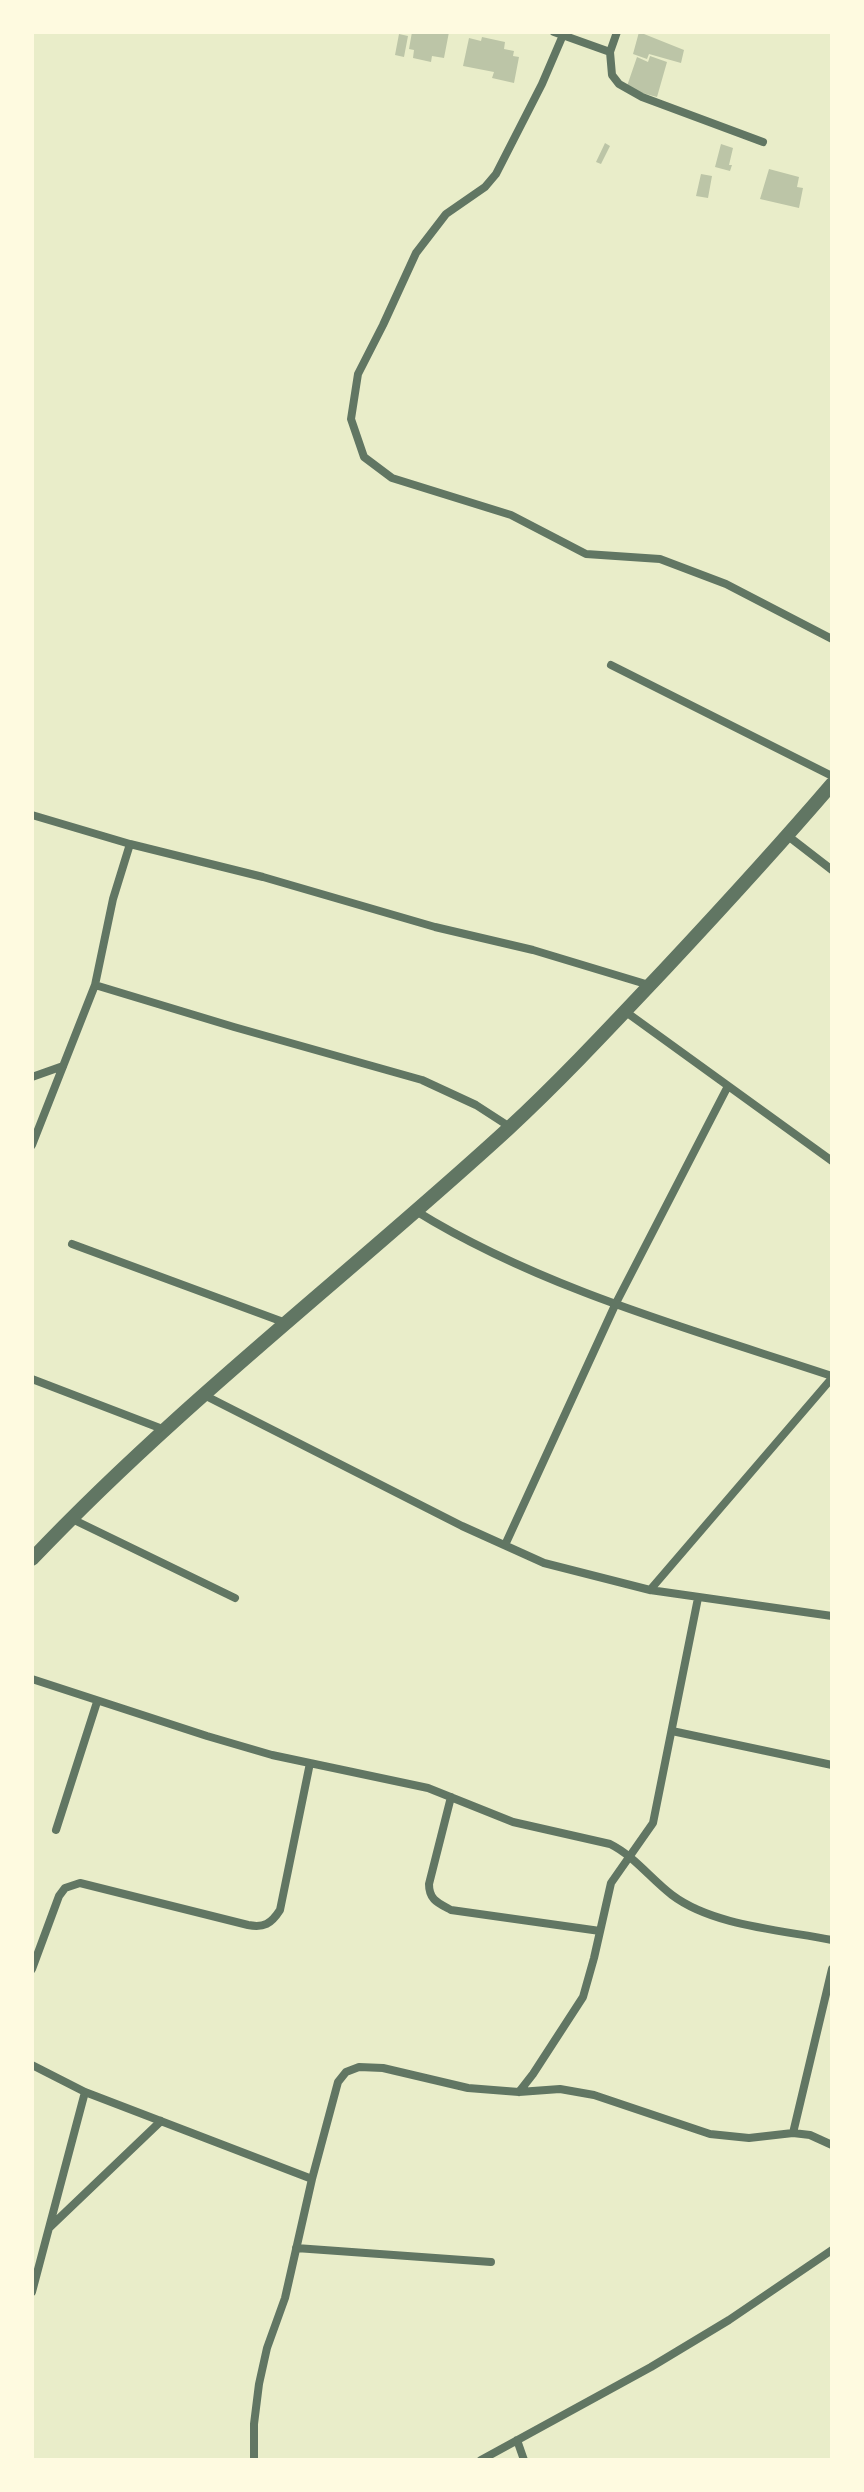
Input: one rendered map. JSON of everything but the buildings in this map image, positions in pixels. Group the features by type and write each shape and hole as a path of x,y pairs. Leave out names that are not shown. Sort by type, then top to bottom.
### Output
{"street":[{"path":"617,32 610,52 612,75 619,84 642,97 763,142"},
{"path":"610,52 559,33 542,84 496,174 485,187 446,214 416,253 358,374 351,419 364,457 392,478 511,515 586,554 660,559 726,584 832,639"},
{"path":"611,665 832,776"},
{"path":"32,1559 70,1518 204,1395 510,1127 626,1012 832,784"},
{"path":"32,815 435,927 533,950 650,985"},
{"path":"788,836 832,870"},
{"path":"32,1145 95,985 113,899 130,844"},
{"path":"95,985 248,1032 422,1080 476,1105 510,1127"},
{"path":"626,1012 832,1161"},
{"path":"32,1077 63,1066"},
{"path":"505,1545 616,1303 728,1086"},
{"path":"415,1211 489,1253 616,1303 832,1377 650,1590"},
{"path":"72,1244 286,1323"},
{"path":"32,1379 166,1430"},
{"path":"204,1395 462,1526 544,1563 650,1590 832,1616"},
{"path":"70,1518 235,1598"},
{"path":"519,2092 583,1997 611,1883 653,1823 698,1598"},
{"path":"32,1679 207,1736 310,1763 428,1788 513,1822 610,1844 629,1856 673,1896 713,1915 832,1940"},
{"path":"56,1830 97,1702"},
{"path":"672,1731 832,1765"},
{"path":"32,1969 59,1896 65,1888 80,1883 248,1925 261,1927 273,1922 280,1910 310,1763"},
{"path":"451,1797 429,1884 429,1894 435,1902 451,1910 600,1931"},
{"path":"793,2133 832,1969"},
{"path":"32,2065 85,2092 312,2179"},
{"path":"254,2460 254,2424 267,2348 285,2298 338,2082 346,2072 359,2067 383,2068 468,2088 519,2092 560,2089 594,2095 710,2134 749,2138 793,2133 810,2135 832,2145"},
{"path":"32,2292 85,2092"},
{"path":"49,2227 161,2121"},
{"path":"296,2248 491,2262"},
{"path":"481,2460 651,2367 729,2320 832,2250"},
{"path":"517,2440 524,2460"}]}
